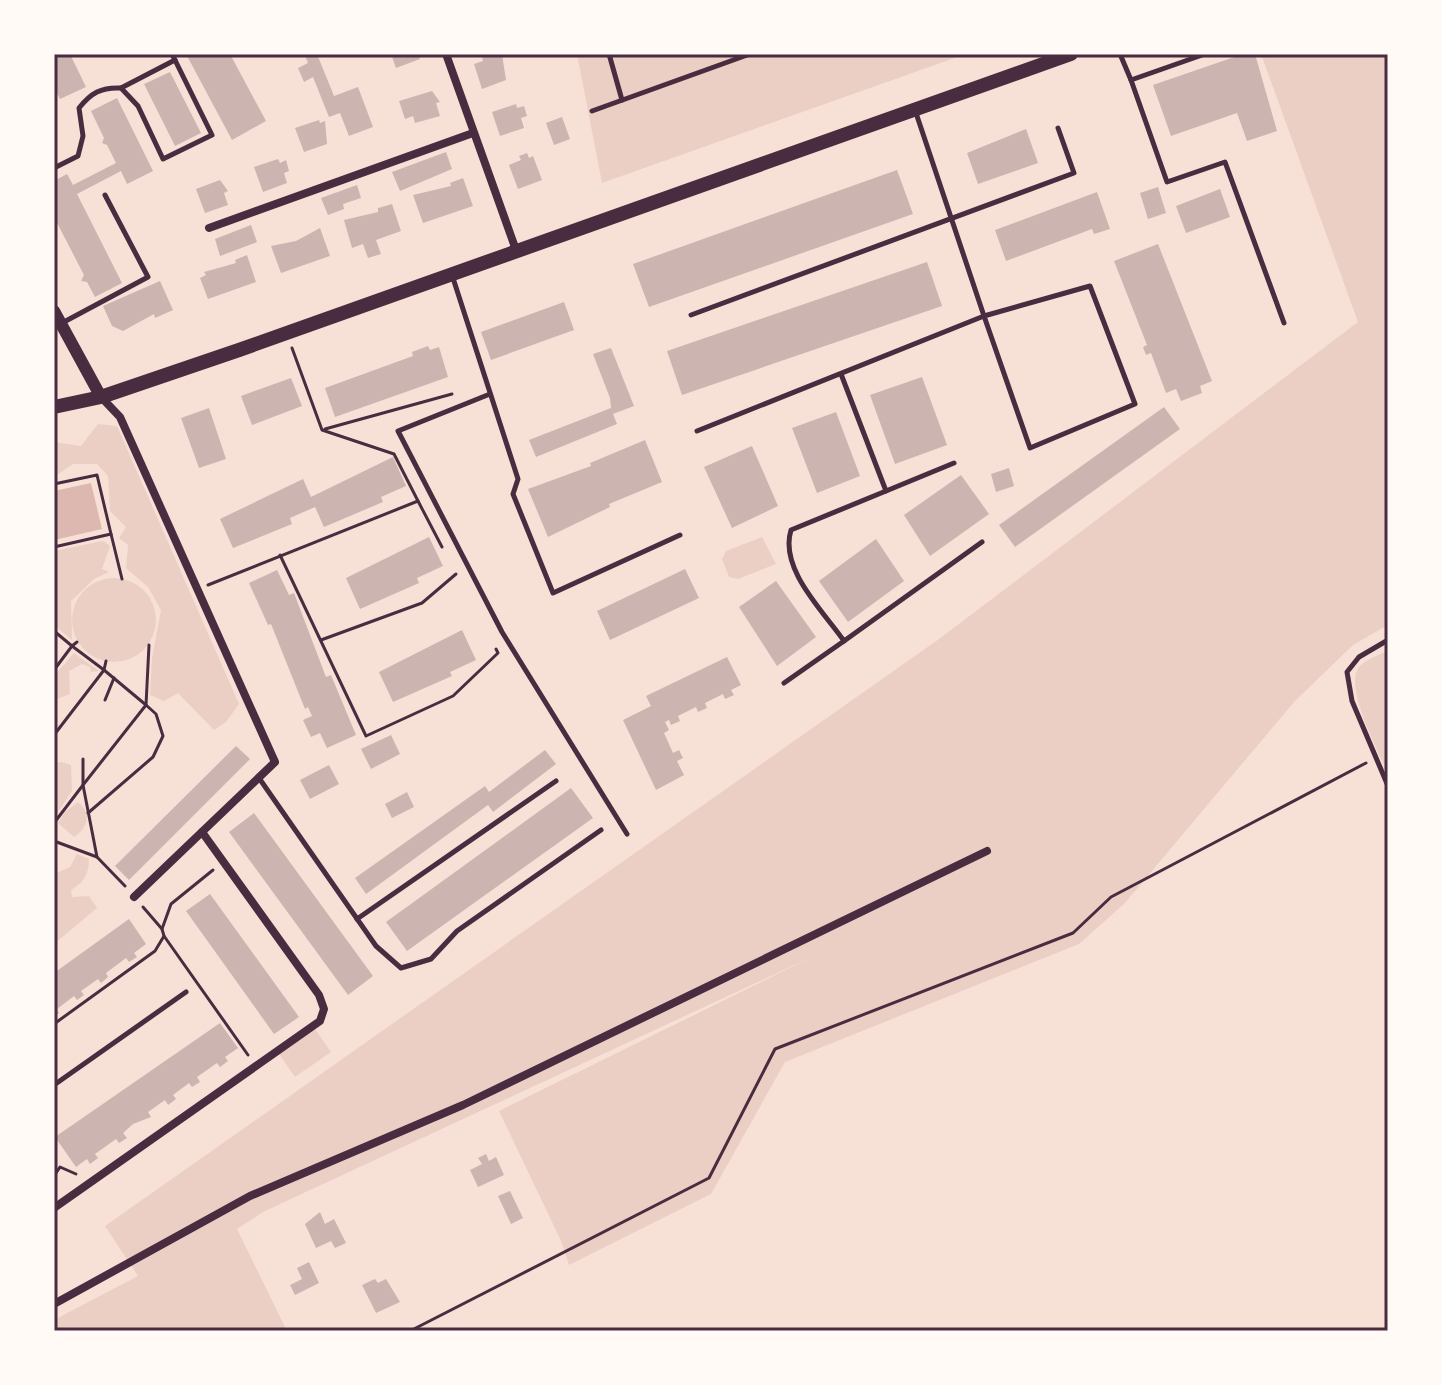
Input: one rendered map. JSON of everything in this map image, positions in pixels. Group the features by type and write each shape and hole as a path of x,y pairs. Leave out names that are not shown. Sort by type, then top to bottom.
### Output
{"main road":[{"path":"54,407 101,397 286,333 1062,55"}],"street":[{"path":"446,54 516,250"},
{"path":"209,228 473,133"},
{"path":"54,311 101,397 120,417 275,762 134,897"},
{"path":"54,1208 320,1021 324,1009 319,995 202,832"},
{"path":"54,1304 250,1196 463,1105 987,851"}],"lane":[{"path":"609,54 622,100"},
{"path":"592,111 750,54"},
{"path":"1120,54 1167,182 1225,162 1284,323"},
{"path":"1131,80 1205,54"},
{"path":"54,168 81,151 79,108 88,97 101,89 121,88 173,57 212,135 163,159 138,106 121,88"},
{"path":"697,431 984,316 1090,286 1135,404 1030,448 984,316 914,109"},
{"path":"691,315 1074,173 1058,128"},
{"path":"61,324 148,277 105,195"},
{"path":"452,274 518,479 513,494 553,593 680,535"},
{"path":"841,374 886,491"},
{"path":"490,394 398,431 502,632 627,834"},
{"path":"844,641 793,568 788,540 791,530 954,463"},
{"path":"784,683 982,542"},
{"path":"1388,640 1359,657 1347,672 1352,701 1388,786"},
{"path":"259,778 376,946 401,968 431,959 457,931 601,830"},
{"path":"357,919 556,781"},
{"path":"54,1085 186,992"}],"path":[{"path":"286,333 322,430"},
{"path":"322,430 461,392"},
{"path":"322,430 394,454 444,550"},
{"path":"54,484 97,475 122,579"},
{"path":"197,589 418,501"},
{"path":"54,547 111,534"},
{"path":"280,555 366,736 453,696 498,653 491,640"},
{"path":"320,640 422,603 456,574 450,562"},
{"path":"54,631 156,714 163,736 153,757 88,813"},
{"path":"54,670 77,642"},
{"path":"54,823 146,705 149,645"},
{"path":"54,735 104,670 106,661"},
{"path":"105,700 114,678"},
{"path":"410,1331 709,1178 775,1049 1073,933 1111,897 1376,757"},
{"path":"83,759 83,785 97,857"},
{"path":"54,841 97,857 134,897 162,929 248,1055"},
{"path":"162,929 171,904 223,861"},
{"path":"54,1024 155,951 164,936"},
{"path":"54,1165 82,1176"},
{"path":"54,1176 60,1167"}],"shaded area":[{"path":"577,54 966,54 602,183"},
{"path":"1261,54 1388,54 1388,625 1353,645 1294,702 1125,903 1079,944 785,1062 711,1194 569,1265 562,1243 499,1111 814,956 265,1211 237,1229 287,1331 54,1331 54,1320 138,1276 105,1226 939,639 1358,322"},
{"path":"98,424 117,426 239,704 226,722 214,730 178,693 164,701 150,695 152,658 161,610 148,587 126,568 128,545 119,538 126,527 110,511 108,476 97,464 73,464 54,477 54,442 81,446"},
{"path":"91,483 102,529 54,540 54,491"},
{"path":"762,537 776,564 738,579 729,577 722,559 726,551"},
{"path":"103,541 110,546 102,569 109,572 94,579 71,601 72,640 54,625 54,551"},
{"path":"114,578 130,581 144,590 153,604 156,620 153,636 144,650 130,659 114,662 98,659 84,650 75,636 72,620 75,604 84,590 98,581"},
{"path":"1388,650 1388,774 1364,718 1356,675 1360,666"},
{"path":"74,653 99,671 91,672 90,667 82,664 69,671 70,694 57,699 54,697 54,676"},
{"path":"54,763 71,765 72,791 54,818"},
{"path":"78,802 87,816 82,829 74,837 58,823 64,813"},
{"path":"77,854 89,859 89,864 85,877 71,890 72,897 89,896 97,908 54,944 54,874 70,867"},
{"path":"315,1029 331,1052 295,1077 279,1054"}],"building":[{"path":"70,54 86,87 60,99 54,87 54,57"},
{"path":"186,54 230,54 266,121 232,140"},
{"path":"317,54 334,96 358,87 373,127 349,136 340,113 329,117 313,77 304,82 298,68 308,63 305,56"},
{"path":"391,54 418,54 420,59 396,68"},
{"path":"481,54 502,54 506,80 482,89 474,64 483,61"},
{"path":"1243,54 1255,54 1277,131 1247,141 1237,113 1171,136 1153,85"},
{"path":"170,72 201,133 175,146 144,84"},
{"path":"432,91 440,102 436,103 440,116 415,123 413,116 405,119 399,101"},
{"path":"117,98 153,171 127,184 121,171 77,194 122,283 95,297 87,282 81,281 84,275 54,217 54,181 67,174 73,185 116,163 107,145 102,143 104,138 91,111"},
{"path":"516,104 517,108 524,106 527,116 521,118 524,128 500,136 492,112"},
{"path":"562,117 570,139 554,145 546,123"},
{"path":"319,120 320,123 325,121 327,144 304,152 295,128"},
{"path":"1026,129 1038,163 978,184 967,153"},
{"path":"446,152 452,169 400,191 392,172"},
{"path":"527,153 529,158 533,156 542,180 518,189 509,165 521,160 519,156"},
{"path":"278,159 280,163 286,160 289,171 284,173 287,183 263,192 254,167"},
{"path":"897,170 913,214 649,307 633,264"},
{"path":"463,178 473,206 423,223 413,195 451,186 450,183"},
{"path":"220,180 228,191 224,193 228,205 205,213 196,189"},
{"path":"357,185 361,198 343,204 344,209 328,215 321,198"},
{"path":"1158,187 1166,213 1148,219 1140,193"},
{"path":"1220,189 1230,217 1186,233 1176,206"},
{"path":"1097,192 1110,229 1094,234 1092,229 1006,261 995,230"},
{"path":"392,204 401,231 376,240 381,254 368,258 363,244 352,248 344,220 378,212 378,208"},
{"path":"251,225 257,242 220,256 215,239"},
{"path":"320,228 330,256 281,273 271,246 296,241"},
{"path":"1158,244 1212,381 1200,386 1202,393 1181,401 1176,389 1166,393 1151,353 1146,355 1143,347 1147,345 1114,261"},
{"path":"247,255 256,282 208,299 200,278 206,275 204,272 236,263 235,260"},
{"path":"927,262 942,306 682,395 667,351"},
{"path":"160,281 173,310 155,318 154,314 123,331 112,326 103,306"},
{"path":"564,302 574,330 491,360 481,332"},
{"path":"428,346 430,350 439,347 448,377 335,417 325,388 413,356 412,352"},
{"path":"611,348 634,406 613,414 617,424 536,457 529,440 611,408 593,354"},
{"path":"922,377 947,445 895,464 870,395"},
{"path":"291,378 302,406 252,425 241,396"},
{"path":"1164,407 1180,429 1015,547 999,525"},
{"path":"209,408 226,459 199,468 181,418"},
{"path":"836,412 860,476 817,493 792,428"},
{"path":"645,440 662,482 609,504 610,507 548,537 528,489 591,466 590,463"},
{"path":"752,446 778,506 732,528 704,467"},
{"path":"393,457 406,486 381,497 383,502 324,527 315,507 290,518 292,524 233,548 220,519 303,479 311,497"},
{"path":"1009,468 1014,486 996,492 991,474"},
{"path":"961,475 989,514 930,556 904,515"},
{"path":"429,537 443,566 417,578 419,583 360,609 346,578"},
{"path":"876,539 904,581 848,622 819,581"},
{"path":"685,569 699,598 610,640 597,611"},
{"path":"277,570 289,595 294,593 326,677 331,675 356,735 327,748 320,733 311,737 303,720 312,716 308,707 305,709 271,624 268,625 249,583"},
{"path":"776,581 816,637 777,666 739,607"},
{"path":"462,630 476,660 450,672 452,676 393,702 379,672"},
{"path":"727,657 741,685 731,690 734,695 725,699 723,694 705,703 707,708 698,712 696,707 678,716 680,721 671,725 669,720 665,722 669,730 664,733 673,753 679,750 683,758 677,761 684,775 656,790 623,720 651,706 646,696"},
{"path":"391,735 400,754 371,769 361,749"},
{"path":"236,746 250,759 129,880 115,866"},
{"path":"545,750 556,764 493,812 488,805 366,894 355,878 485,786 489,792"},
{"path":"329,765 339,784 310,799 300,780"},
{"path":"571,788 593,818 407,951 386,922"},
{"path":"407,792 414,807 392,818 385,804"},
{"path":"254,813 373,976 348,995 229,832"},
{"path":"210,894 299,1017 274,1034 186,911"},
{"path":"129,919 146,944 134,953 137,957 129,962 126,958 106,973 108,977 101,983 98,979 81,991 84,995 77,1000 74,996 57,1009 59,1013 54,1017 54,973"},
{"path":"220,1023 238,1048 225,1057 228,1061 220,1067 217,1063 197,1077 200,1082 192,1087 189,1083 173,1095 176,1099 168,1105 165,1100 148,1112 151,1117 133,1124 123,1133 127,1138 119,1143 116,1139 95,1154 98,1158 90,1164 87,1159 76,1167 55,1137"},
{"path":"486,1154 489,1161 496,1157 504,1175 478,1187 470,1170 482,1164 478,1158"},
{"path":"510,1191 523,1218 511,1224 498,1196"},
{"path":"320,1212 325,1224 334,1219 346,1243 335,1248 331,1241 316,1248 305,1224"},
{"path":"309,1262 319,1283 295,1295 290,1285 302,1279 297,1268"},
{"path":"375,1279 378,1283 386,1279 400,1302 376,1313 362,1285"}]}
